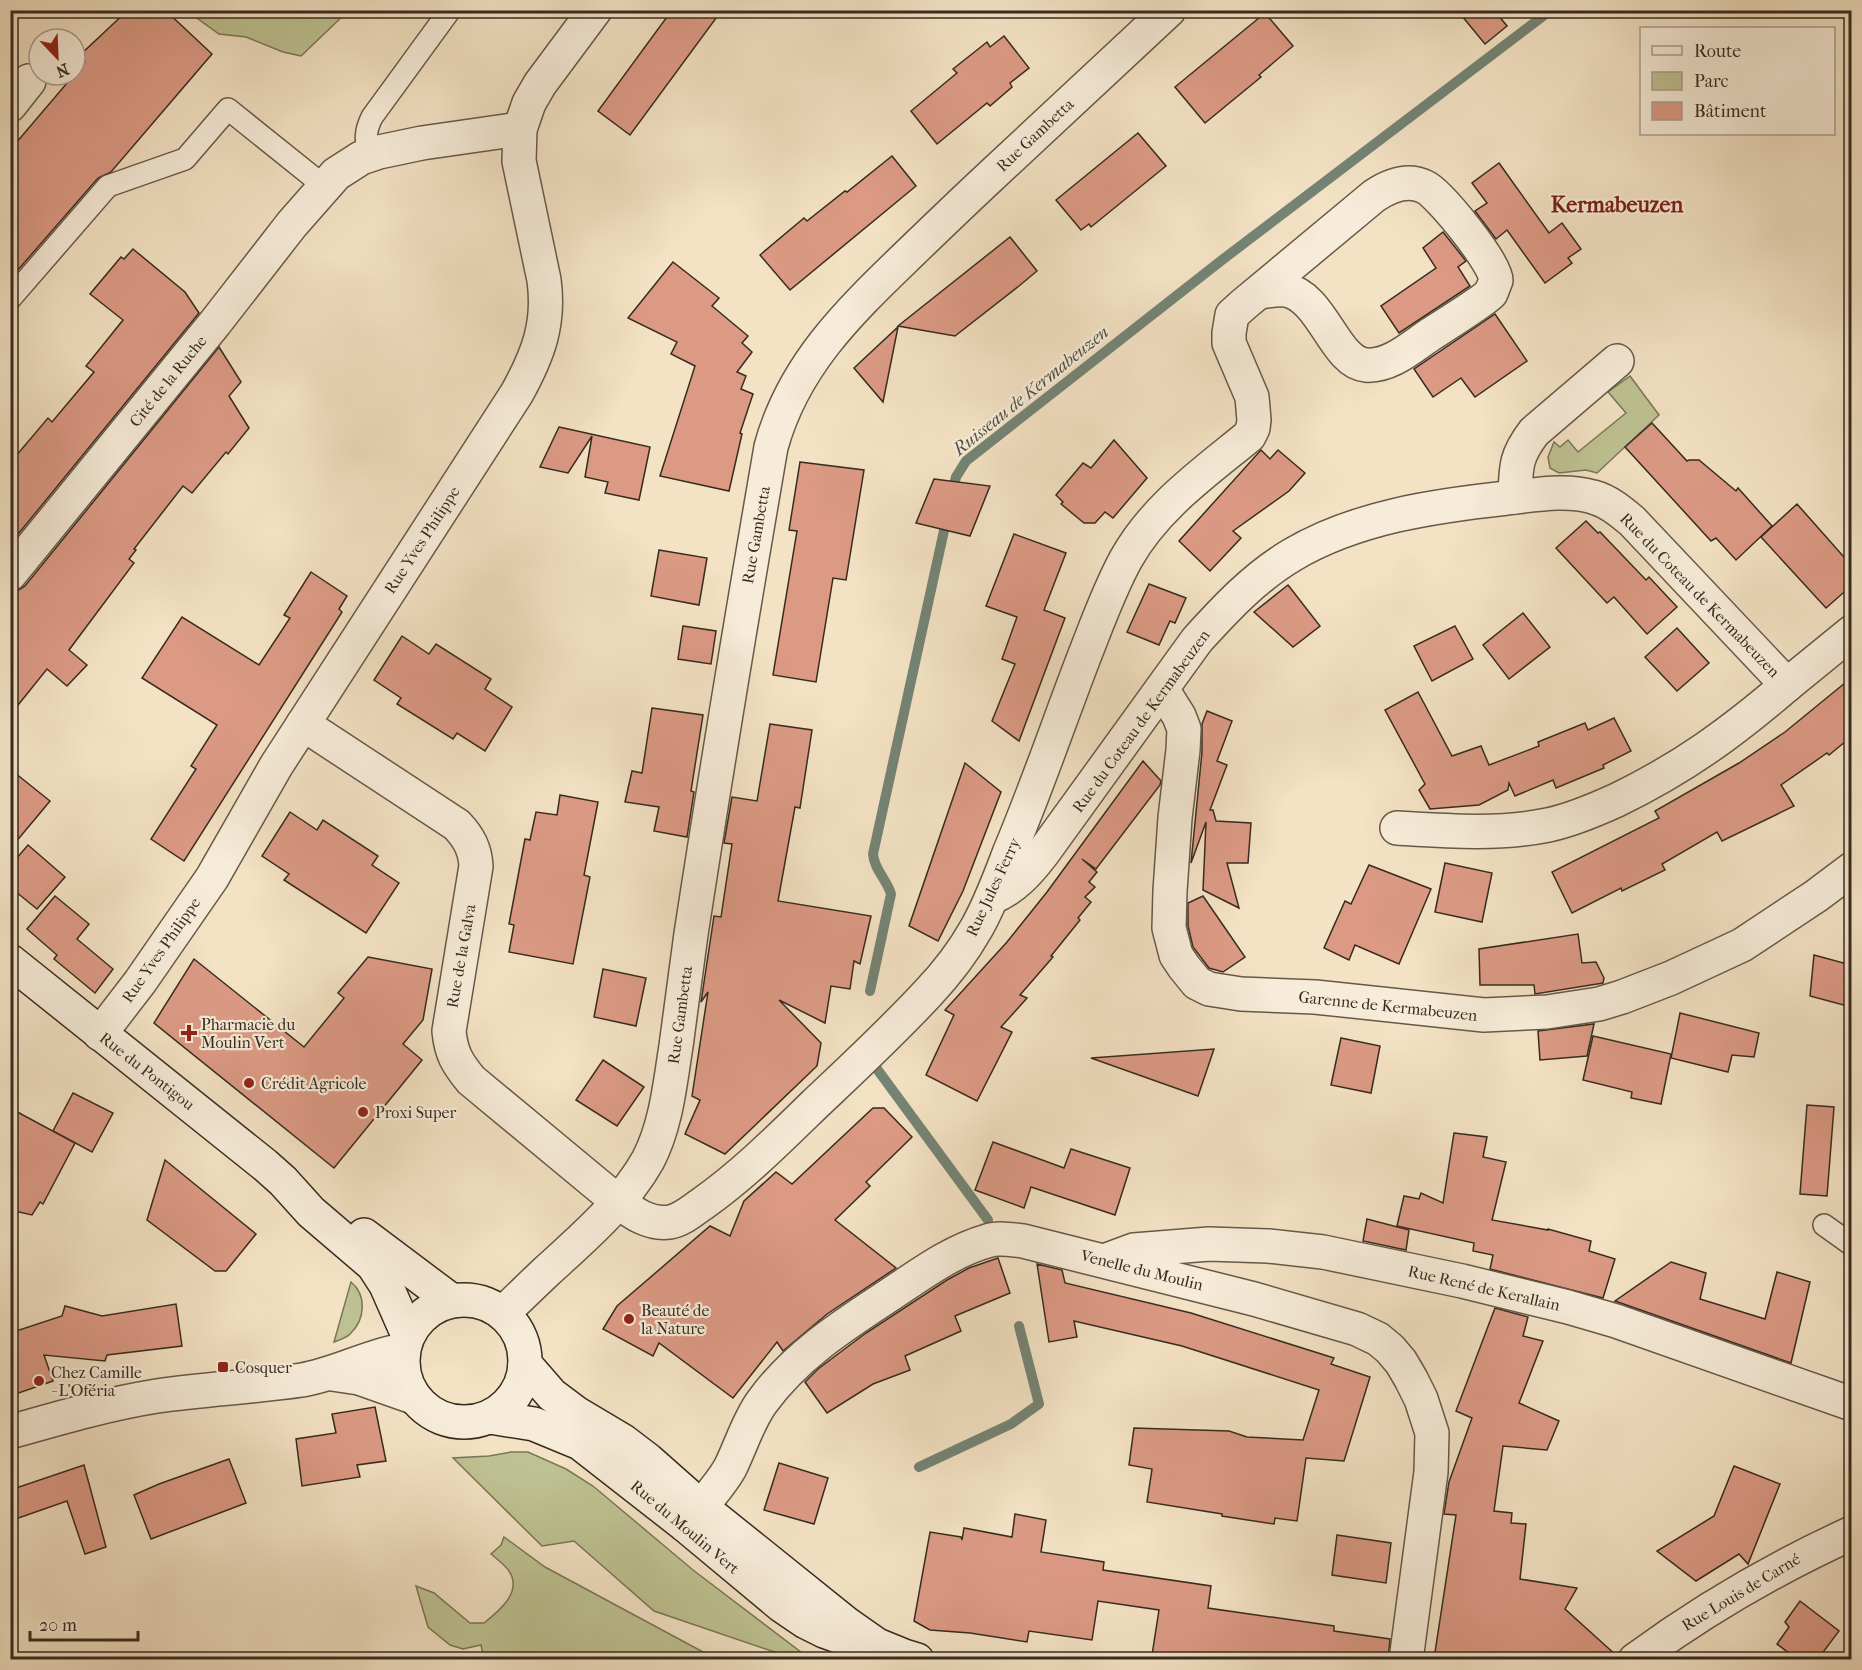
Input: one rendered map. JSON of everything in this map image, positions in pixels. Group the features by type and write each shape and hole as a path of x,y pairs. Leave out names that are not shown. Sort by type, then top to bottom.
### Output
{"street":[{"name":"Rue Yves Philippe","path":"100,1034 127,1000 212,878 276,766 530,370 539,347 546,316 546,297 519,161 520,129 528,103 595,10"},
{"name":"Rue Gambetta","path":"503,1313 571,1249 617,1201 640,1173 654,1147 665,1107 731,681 771,447 790,397 817,351 863,298 1169,10"},
{"name":"Cité de la Ruche","path":"10,574 336,174 369,155 422,143 520,129"},
{"path":"1400,183 1427,187 1459,222 1485,256 1496,280 1490,294 1421,341 1394,358 1367,365 1351,359 1312,307 1297,294 1284,290 1258,292 1374,196 1388,186 1400,183"},
{"name":"Rue Jules Ferry","path":"617,1201 640,1217 655,1221 672,1221 688,1214 724,1188 881,1041 928,993 967,943 992,897 1100,617 1126,560 1148,526 1164,508 1195,479 1249,436 1253,428 1252,398 1229,344 1228,333 1232,315 1258,292"},
{"path":"1515,497 1516,464 1524,444 1534,432 1617,361"},
{"name":"Rue du Coteau de Kermabeuzen","path":"992,897 1004,892 1032,867 1095,784 1197,640 1226,608 1267,572 1299,551 1344,532 1404,513 1548,494 1594,497 1608,502 1632,521 1787,685"},
{"name":"Rue du Coteau de Kermabeuzen","path":"1397,828 1466,831 1508,829 1546,825 1596,811 1691,760 1733,730 1851,632"},
{"name":"Garenne de Kermabeuzen","path":"1162,690 1179,716 1184,729 1175,818 1169,928 1176,955 1197,982 1209,989 1241,994 1315,998 1484,1015 1547,1012 1599,1004 1671,978 1742,945 1816,896 1851,869"},
{"name":"Rue de la Galva","path":"303,724 457,825 468,837 475,854 476,866 450,1023 451,1049 471,1080 617,1201"},
{"name":"Rue du Pontigou","path":"10,961 283,1180 320,1201 452,1301"},
{"name":"Rue du Pontigou","path":"283,1180 311,1212 373,1265 386,1286 405,1342"},
{"name":"Venelle du Moulin","path":"692,1516 729,1470 760,1405 779,1380 833,1333 914,1278 963,1251 988,1240 1023,1241 1254,1299 1357,1329 1378,1339 1390,1349 1412,1379 1421,1399 1433,1442 1406,1659"},
{"name":"Rue René de Kerallain","path":"1105,1261 1134,1250 1209,1244 1268,1246 1323,1252 1462,1281 1568,1307 1616,1321 1851,1404"},
{"path":"466,1299 486,1303 503,1313 513,1324 525,1351 522,1381 515,1394 505,1406 490,1417 476,1421 459,1422 441,1418 426,1410 413,1397 404,1376 405,1342 423,1314 434,1307 466,1299"},
{"path":"10,1432 90,1410 155,1397 303,1380 332,1374 405,1342"},
{"name":"Rue du Moulin Vert","path":"525,1364 552,1395 648,1460 692,1516"},
{"path":"332,1374 359,1378 413,1397"},
{"name":"Rue du Moulin Vert","path":"490,1417 534,1424 580,1443 692,1516 877,1645 917,1659"},
{"name":"Rue Louis de Carné","path":"1635,1659 1763,1576 1851,1533"}],"lane":[{"path":"369,155 365,137 372,117 450,10"},
{"path":"10,299 108,186 185,159 228,109 324,186"},
{"path":"1824,1225 1851,1245"}],"green space":[{"path":"346,10 346,13 301,56 283,52 246,37 219,34 187,11"},
{"path":"1630,376 1659,415 1597,473 1586,470 1559,473 1550,468 1548,457 1554,442 1560,447 1568,440 1578,452 1626,413 1608,392"},
{"path":"351,1282 360,1293 361,1314 356,1327 349,1335 334,1342"},
{"path":"528,1452 566,1469 593,1486 693,1570 810,1659 795,1659 654,1611 574,1541 542,1546 453,1458"},
{"path":"504,1537 545,1567 703,1652 736,1659 484,1659 481,1645 463,1649 450,1645 428,1627 416,1586 434,1593 470,1623 484,1623 502,1607 511,1594 513,1586 513,1579 509,1571 491,1554 501,1545"}],"building":[{"path":"128,10 165,10 212,54 111,172 98,178 10,279 10,150 64,87 87,87 87,49"},
{"path":"672,10 722,10 630,135 598,111"},
{"path":"1457,10 1494,10 1507,26 1485,44"},
{"path":"1265,13 1293,46 1259,75 1261,77 1205,123 1175,87"},
{"path":"1004,36 1029,68 1010,83 1012,87 990,106 987,103 937,144 911,111 957,73 953,69 987,42 990,47"},
{"path":"1138,133 1166,166 1091,227 1089,224 1081,230 1056,200"},
{"path":"892,156 916,186 790,290 760,255 804,218 807,221"},
{"path":"1499,163 1549,233 1562,223 1581,249 1568,258 1572,263 1545,283 1507,230 1496,239 1475,211 1487,203 1472,183"},
{"path":"1443,232 1466,261 1458,267 1470,286 1399,333 1381,306 1436,268 1423,248"},
{"path":"1010,237 1037,271 1019,286 955,336 898,326"},
{"path":"133,249 185,292 199,313 10,544 10,463 48,418 52,422 94,372 86,366 123,320 90,294 121,257 124,259"},
{"path":"673,262 719,298 712,306 748,336 742,343 752,352 737,372 746,376 741,389 753,394 740,433 742,434 729,491 660,476 695,366 671,354 677,342 628,318"},
{"path":"1495,314 1527,361 1475,397 1461,378 1433,397 1414,369"},
{"path":"898,327 883,402 854,368"},
{"path":"219,347 241,382 229,396 249,428 192,493 183,486 134,549 136,550 129,559 134,563 69,650 87,665 67,686 47,669 10,715 10,592 25,586"},
{"path":"1652,423 1687,461 1699,460 1736,491 1738,488 1772,526 1736,560 1716,538 1711,541 1625,447"},
{"path":"559,427 650,447 639,500 605,493 608,482 585,477 592,436 568,473 540,467"},
{"path":"1114,440 1147,478 1113,518 1105,512 1095,523 1084,523 1061,504 1063,502 1056,495 1083,463 1091,468"},
{"path":"1261,450 1270,459 1278,450 1305,473 1289,491 1233,531 1241,538 1210,571 1179,541"},
{"path":"800,462 864,470 846,580 833,578 816,682 773,675 797,531 789,530"},
{"path":"934,479 990,486 970,536 916,523"},
{"path":"1797,504 1851,565 1851,586 1826,608 1761,537"},
{"path":"1586,521 1598,533 1600,532 1646,580 1649,577 1677,607 1647,634 1614,597 1607,603 1556,548"},
{"path":"1014,534 1066,553 1044,610 1065,618 1019,741 992,721 1015,664 1002,659 1017,617 986,606"},
{"path":"659,550 707,558 699,605 651,596"},
{"path":"311,572 347,596 339,609 342,612 184,861 151,839 196,769 191,766 217,725 142,678 182,617 259,665 290,618 284,615"},
{"path":"1149,584 1186,598 1175,623 1170,621 1159,645 1127,632"},
{"path":"1288,585 1320,626 1293,647 1254,612"},
{"path":"1523,613 1550,647 1509,679 1483,645"},
{"path":"683,626 716,631 711,664 678,659"},
{"path":"1455,626 1473,659 1432,681 1414,646"},
{"path":"1677,628 1709,663 1677,691 1645,657"},
{"path":"402,636 429,654 436,644 491,679 485,689 512,707 485,751 457,733 453,739 397,704 401,698 374,680"},
{"path":"1851,678 1851,737 1829,755 1827,753 1781,785 1794,806 1722,841 1717,832 1662,864 1665,870 1622,891 1621,888 1572,913 1552,872 1659,818 1655,811 1739,763 1785,732"},
{"path":"1418,692 1452,756 1481,746 1489,765 1539,746 1538,742 1585,723 1588,730 1614,718 1631,751 1603,765 1604,768 1556,788 1553,780 1515,796 1509,783 1508,790 1479,805 1430,809 1419,790 1425,784 1385,710"},
{"path":"652,708 703,715 691,791 694,792 687,837 654,831 659,807 625,802 632,771 642,773"},
{"path":"1207,711 1232,721 1217,761 1227,765 1210,810 1213,810 1216,821 1251,823 1248,863 1227,863 1239,908 1203,890 1206,822 1191,863 1202,752 1202,724"},
{"path":"770,724 812,730 800,808 795,807 778,901 871,916 860,964 854,961 850,989 831,986 825,1023 779,1000 821,1043 817,1066 725,1154 685,1134 700,1100 692,1096 708,992 701,1002 714,916 721,917 732,844 724,843 732,797 757,801"},
{"path":"1143,761 1161,781 1160,785 1096,869 1082,859 1097,872 1089,882 1095,887 1085,897 1091,902 1078,918 1080,920 1051,956 1053,957 1020,995 1027,998 1001,1027 1012,1032 977,1101 926,1075 954,1015 945,1010 1007,942 1047,892"},
{"path":"965,763 1001,792 963,891 938,941 909,926"},
{"path":"10,769 50,801 10,849"},
{"path":"560,795 598,802 584,875 590,877 573,964 509,952 514,925 509,924 525,839 530,840 536,812 557,815"},
{"path":"290,812 317,830 323,820 378,856 372,865 399,883 366,933 284,880 289,874 262,856"},
{"path":"28,845 65,877 37,909 10,887 10,866"},
{"path":"1445,863 1492,873 1482,922 1435,912"},
{"path":"1369,865 1431,889 1399,964 1355,945 1349,960 1324,948 1345,901 1351,904"},
{"path":"55,896 89,924 77,939 113,969 95,993 54,959 57,955 27,929"},
{"path":"1203,896 1245,957 1223,972 1209,968 1193,947 1188,926 1188,903"},
{"path":"1578,934 1582,963 1596,962 1604,978 1603,983 1535,994 1534,985 1480,985 1479,949"},
{"path":"1814,955 1851,965 1851,1007 1810,996"},
{"path":"368,957 432,969 423,1020 403,1044 422,1060 334,1168 154,1023 194,959 304,1047 344,998 338,993"},
{"path":"603,969 646,978 636,1026 594,1017"},
{"path":"1680,1013 1759,1033 1754,1057 1732,1055 1728,1072 1671,1058"},
{"path":"1594,1024 1587,1056 1540,1060 1538,1031"},
{"path":"1593,1036 1671,1054 1661,1104 1631,1098 1632,1092 1583,1080"},
{"path":"1341,1038 1380,1046 1371,1093 1331,1085"},
{"path":"1214,1049 1198,1096 1091,1058"},
{"path":"603,1060 644,1087 617,1126 576,1100"},
{"path":"73,1093 113,1113 92,1152 53,1131"},
{"path":"1807,1105 1834,1107 1827,1196 1800,1194"},
{"path":"10,1108 75,1143 43,1204 40,1202 32,1215 10,1210"},
{"path":"873,1108 884,1108 912,1137 866,1182 870,1186 835,1220 896,1268 827,1314 783,1351 777,1342 733,1398 659,1343 653,1356 603,1329 617,1306 710,1226 730,1236 744,1201 776,1172 792,1184"},
{"path":"1454,1133 1487,1137 1483,1157 1506,1162 1492,1220 1548,1229 1591,1241 1589,1251 1615,1259 1603,1298 1490,1269 1493,1255 1473,1251 1474,1243 1397,1226 1404,1196 1419,1199 1421,1193 1443,1203"},
{"path":"993,1142 1064,1168 1071,1149 1130,1168 1115,1215 1031,1187 1024,1208 975,1190"},
{"path":"165,1160 256,1234 226,1271 215,1271 147,1220"},
{"path":"1367,1219 1409,1230 1406,1250 1363,1241"},
{"path":"998,1258 1010,1293 955,1316 961,1331 905,1356 910,1370 873,1384 827,1413 805,1382 818,1369 866,1333 947,1280 969,1268"},
{"path":"1671,1262 1706,1273 1700,1299 1765,1319 1777,1272 1810,1282 1791,1363 1615,1301"},
{"path":"1037,1264 1062,1270 1065,1283 1191,1313 1334,1358 1331,1364 1370,1377 1344,1461 1306,1458 1297,1521 1275,1518 1274,1524 1147,1502 1152,1469 1129,1465 1134,1428 1229,1431 1247,1437 1303,1440 1319,1390 1182,1346 1074,1321 1077,1337 1049,1342"},
{"path":"176,1304 182,1346 107,1355 105,1361 44,1355 53,1381 10,1396 10,1333 62,1316 65,1306 102,1316"},
{"path":"1495,1308 1528,1317 1523,1336 1543,1341 1519,1403 1559,1421 1547,1450 1503,1446 1494,1511 1512,1513 1511,1523 1526,1524 1520,1579 1577,1588 1565,1609 1617,1656 1617,1659 1434,1659 1456,1515 1444,1514 1449,1482 1472,1418 1456,1411"},
{"path":"375,1407 386,1461 357,1465 360,1477 302,1486 296,1439 336,1433 332,1414"},
{"path":"229,1459 246,1503 151,1539 134,1495"},
{"path":"779,1463 828,1478 814,1524 764,1510"},
{"path":"84,1465 106,1547 85,1554 67,1501 10,1521 10,1490"},
{"path":"1734,1466 1780,1484 1748,1564 1739,1554 1696,1581 1657,1551 1714,1516"},
{"path":"1015,1514 1046,1520 1041,1552 1104,1562 1103,1570 1211,1586 1208,1608 1334,1626 1334,1631 1390,1639 1388,1659 1185,1659 1152,1655 1159,1610 1098,1601 1092,1640 1029,1631 1027,1642 970,1633 930,1630 914,1621 930,1532 961,1537 962,1540 964,1528 1012,1537"},
{"path":"1337,1535 1391,1543 1386,1583 1332,1575"},
{"path":"1800,1601 1839,1631 1818,1659 1797,1659 1777,1644 1789,1627 1785,1622"}],"waterway":[{"name":"Ruisseau de Kermabeuzen","path":"952,493 956,477 966,461 1222,260 1551,10"},
{"name":"Ruisseau de Kermabeuzen","path":"870,991 891,894 873,854 947,517"},
{"name":"Ruisseau de Kermabeuzen","path":"877,1069 988,1220"},
{"name":"Ruisseau de Kermabeuzen","path":"919,1467 1011,1424 1039,1404 1019,1326"}],"place":[{"name":"Pharmacie du Moulin Vert","path":"189,1033"},
{"name":"Crédit Agricole","path":"249,1083"},
{"name":"Proxi Super","path":"363,1112"},
{"name":"Beauté de la Nature","path":"629,1319"},
{"name":"Cosquer","path":"223,1367"},
{"name":"Chez Camille - L'Oféria","path":"39,1381"}],"district":[{"name":"Kermabeuzen","path":"1617,205"}]}
